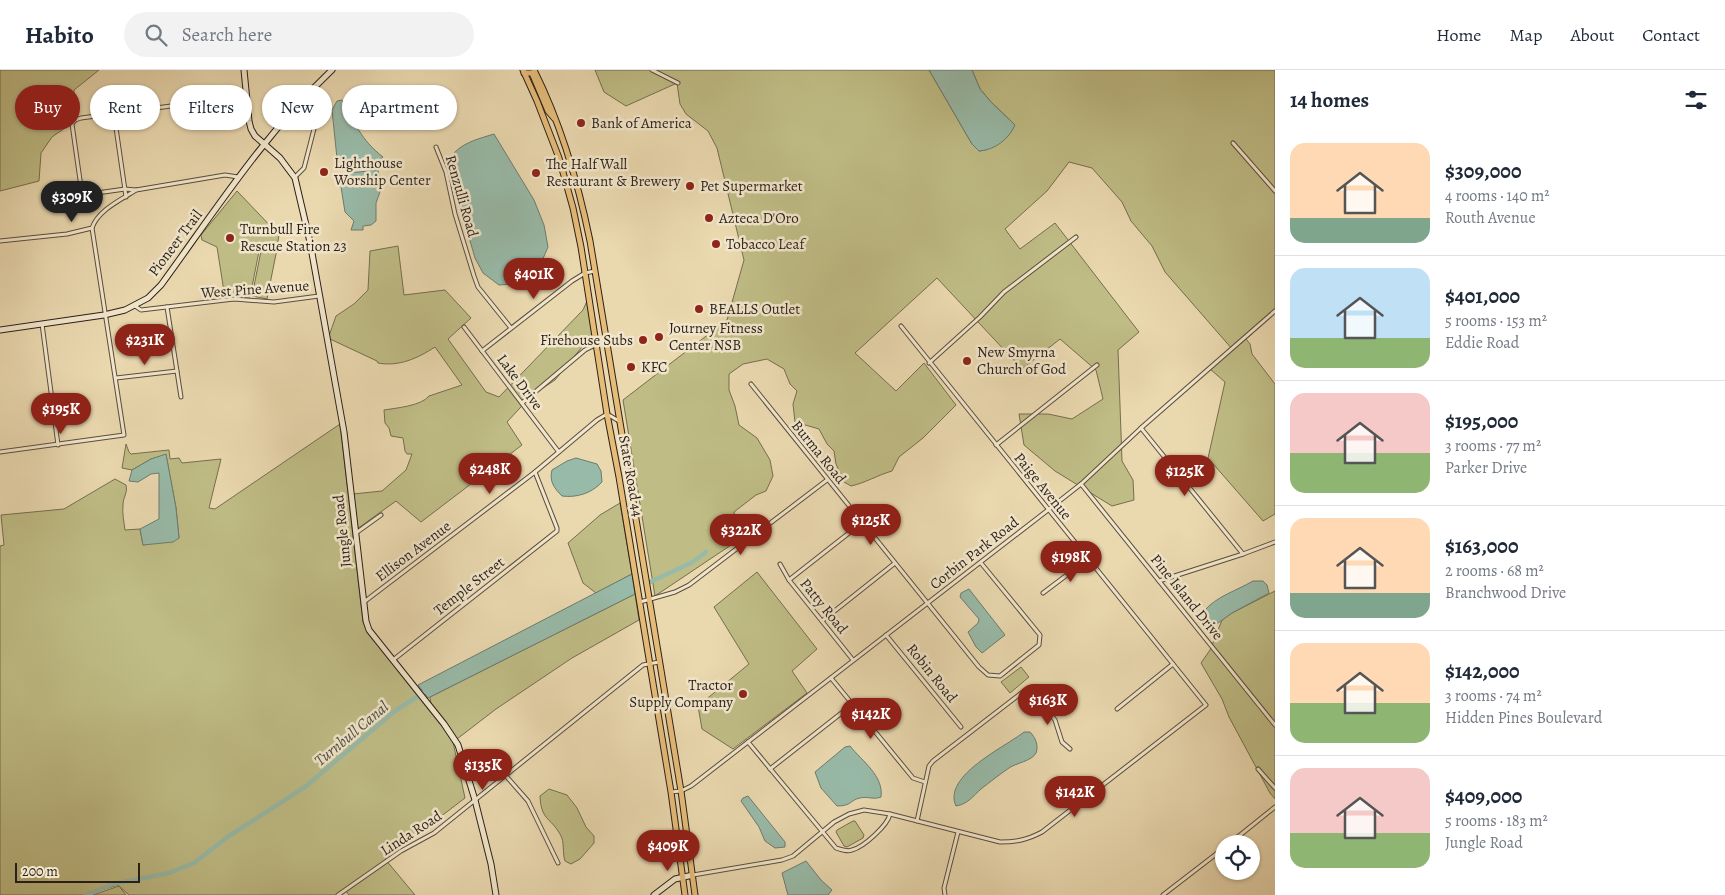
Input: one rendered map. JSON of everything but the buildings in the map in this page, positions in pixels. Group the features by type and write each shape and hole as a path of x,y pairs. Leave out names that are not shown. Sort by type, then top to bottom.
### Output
{"main road":[{"name":"State Road 44","path":"534,70 557,123 584,212 660,662 696,895"},
{"name":"State Road 44","path":"524,71 559,158 573,208 650,662 685,895"},
{"path":"524,71 532,73 548,111 557,123"},
{"path":"619,477 629,475"}],"street":[{"path":"244,70 245,85"},
{"name":"Pioneer Trail","path":"0,330 104,315 134,306 148,298 161,285 264,145 303,97 332,70"},
{"path":"652,70 678,83"},
{"path":"90,118 75,120 72,124 81,187 84,193 90,194 125,189 136,190 225,175 239,178"},
{"path":"116,130 126,197"},
{"path":"252,130 264,145"},
{"path":"294,178 304,168 315,130"},
{"path":"1233,142 1275,191"},
{"name":"Jungle Road","path":"264,145 280,158 294,178 310,242 344,432 362,604 366,621 369,630 444,724 458,745 475,800 491,864 496,895"},
{"name":"Renzulli Road","path":"436,147 446,172 455,214 478,286 511,328"},
{"path":"559,158 568,155"},
{"path":"0,452 124,435 92,228 94,220 136,190"},
{"path":"0,241 67,234 92,228"},
{"path":"930,363 1004,292 1076,237"},
{"path":"482,351 585,272 595,271"},
{"name":"West Pine Avenue","path":"134,306 141,310 234,299 274,302 320,296"},
{"path":"167,307 182,397"},
{"name":"Corbin Park Road","path":"671,792 681,791 691,786 1081,484 1141,428 1275,311"},
{"path":"42,324 58,445"},
{"name":"Paige Avenue","path":"901,326 1206,705 1042,832 1018,842 1000,842 958,832"},
{"name":"Lake Drive","path":"464,327 558,451"},
{"path":"522,403 585,350 597,344"},
{"path":"996,445 1097,365"},
{"path":"116,378 177,371"},
{"name":"Burma Road","path":"751,384 979,667 988,675 1000,676 1039,645 1040,635 981,563"},
{"path":"607,414 620,421"},
{"name":"Ellison Avenue","path":"362,604 535,472 558,451 607,414"},
{"path":"1141,428 1243,554"},
{"name":"Temple Street","path":"393,660 557,529 535,472"},
{"path":"640,602 675,592 689,585 827,480"},
{"name":"Pine Island Drive","path":"1081,484 1275,725"},
{"path":"355,533 380,515"},
{"path":"789,580 863,522"},
{"path":"1159,581 1275,542"},
{"path":"1043,593 1088,559"},
{"path":"822,620 896,563"},
{"name":"Patty Road","path":"780,564 789,580 853,660"},
{"name":"Robin Road","path":"886,634 961,726"},
{"path":"650,662 660,662"},
{"name":"Linda Road","path":"338,895 401,851 434,833 638,669 650,662"},
{"path":"1117,709 1173,664"},
{"path":"832,678 913,778 925,782"},
{"path":"917,821 929,766 933,761 1027,690 1032,692 1055,720 1062,742 1070,749"},
{"path":"770,769 853,704"},
{"path":"748,742 836,848 844,851 857,849 884,827 890,814"},
{"path":"1258,769 1275,788"},
{"path":"506,776 528,801 558,863"},
{"path":"1240,835 1275,807"},
{"path":"654,895 675,879 683,876 782,860 793,856 834,822 849,814 864,810 890,814 958,832 944,888 944,895"},
{"path":"1163,895 1215,855"}],"shaded area":[{"path":"0,70 99,70 80,85 15,85 15,130 62,130 52,137 41,153 39,181 0,191"},
{"path":"595,70 929,70 972,144 979,151 986,150 1015,125 980,89 972,70 1275,70 1275,313 1246,339 1250,344 1252,354 1275,384 1275,514 1263,521 1208,458 1225,382 1210,369 1233,350 1165,272 1152,246 1131,221 1122,202 1092,168 1069,162 1047,191 1005,229 1020,249 1055,223 1139,332 1118,350 1122,461 1133,480 1134,500 1112,506 1055,471 1024,445 1019,414 1048,414 1072,419 1103,399 1096,370 1060,339 1022,369 937,278 855,353 896,391 924,363 956,405 923,438 899,457 892,471 851,486 844,482 836,464 834,451 827,444 819,429 795,422 793,404 797,391 790,384 784,369 767,359 743,364 729,374 729,390 739,425 757,438 770,460 773,476 766,491 756,495 734,512 737,528 743,537 655,596 623,400 727,320 744,260 717,148 708,131 686,114 680,104 677,83 626,106 604,92"},
{"path":"929,70 972,70 980,89 1015,125 1009,135 996,146 979,151 972,144"},
{"path":"342,100 342,130 359,130 369,144 383,157 377,163 338,168 332,110 337,101"},
{"path":"494,134 534,200 544,225 548,247 539,268 512,284 499,285 483,273 475,258 460,206 450,158 464,145"},
{"path":"378,170 381,189 376,203 376,221 371,225 363,226 363,230 351,230 354,221 345,212 339,174"},
{"path":"237,191 279,235 277,247 260,246 250,297 225,298 217,247 202,240 201,235"},
{"path":"262,246 277,249 267,299 252,296"},
{"path":"398,246 404,295 445,290 471,318 448,339 486,392 499,397 583,310 587,301 593,336 555,380 531,396 507,422 522,445 421,522 396,501 357,529 353,494 382,491 406,470 412,454 407,454 405,451 403,438 391,436 389,428 385,423 384,410 414,404 429,396 462,385 435,347 408,361 386,364 378,363 330,339 329,336 336,316 354,304 368,290 370,251"},
{"path":"340,424 363,622 367,631 453,742 465,798 385,859 415,895 349,895 345,890 339,895 129,895 118,885 92,893 91,895 0,895 0,546 4,545 1,515 64,509 115,479 126,485 123,502 125,530 140,529 143,545 179,538 176,508 166,455 151,459 132,470 122,468 126,444 131,454 169,450 170,459 179,458 182,463 221,459 209,508 215,509"},
{"path":"166,454 176,508 179,538 173,542 143,545 140,529 159,519 159,473 151,474 138,482 129,481 132,470 151,459"},
{"path":"576,458 597,464 601,471 602,482 584,494 562,496 553,484 551,478 552,470"},
{"path":"620,503 632,574 596,593 583,583 568,543 600,515"},
{"path":"757,572 817,649 792,671 807,693 733,749 702,729 698,706 749,664 714,607"},
{"path":"632,574 635,594 428,698 418,685"},
{"path":"1253,581 1263,581 1267,585 1269,593 1232,613 1218,623 1208,625 1204,621 1204,611 1209,606"},
{"path":"969,589 1005,635 982,653 976,647 968,632 978,623 979,619 960,597 961,593"},
{"path":"1275,591 1275,799 1270,793 1229,717 1222,699 1201,663 1210,650 1222,620"},
{"path":"635,594 639,620 572,658 496,709 457,739 431,705 430,697"},
{"path":"1021,667 1029,677 1010,693 1001,682"},
{"path":"1024,732 1030,732 1036,741 1037,750 1034,756 1009,768 967,802 956,806 954,795 958,784 966,773 990,754"},
{"path":"850,746 876,776 881,789 881,797 860,798 846,805 837,806 821,788 815,772 845,747"},
{"path":"549,789 567,795 577,808 586,827 594,836 594,843 580,859 571,864 565,861 560,834 542,810 540,796"},
{"path":"748,796 785,842 785,847 775,848 765,841 759,827 741,801"},
{"path":"855,821 864,835 863,838 847,847 844,846 836,832"},
{"path":"806,861 821,880 832,890 828,895 788,895 782,873"},
{"path":"119,886 126,895 93,895"}],"waterway":[{"path":"650,582 691,563 706,552"},
{"name":"Turnbull Canal","path":"86,895 113,884 169,873 194,863 229,836 305,787 395,711 423,693"}],"place":[{"name":"Bank of America","path":"581,123"},
{"name":"Lighthouse Worship Center","path":"324,172"},
{"name":"The Half Wall Restaurant & Brewery","path":"536,173"},
{"name":"Pet Supermarket","path":"690,186"},
{"name":"Azteca D'Oro","path":"709,218"},
{"name":"Turnbull Fire Rescue Station 23","path":"230,238"},
{"name":"Tobacco Leaf","path":"716,244"},
{"name":"BEALLS Outlet","path":"699,309"},
{"name":"Journey Fitness Center NSB","path":"659,337"},
{"name":"Firehouse Subs","path":"643,340"},
{"name":"New Smyrna Church of God","path":"967,361"},
{"name":"KFC","path":"631,367"},
{"name":"Tractor Supply Company","path":"743,694"}]}
